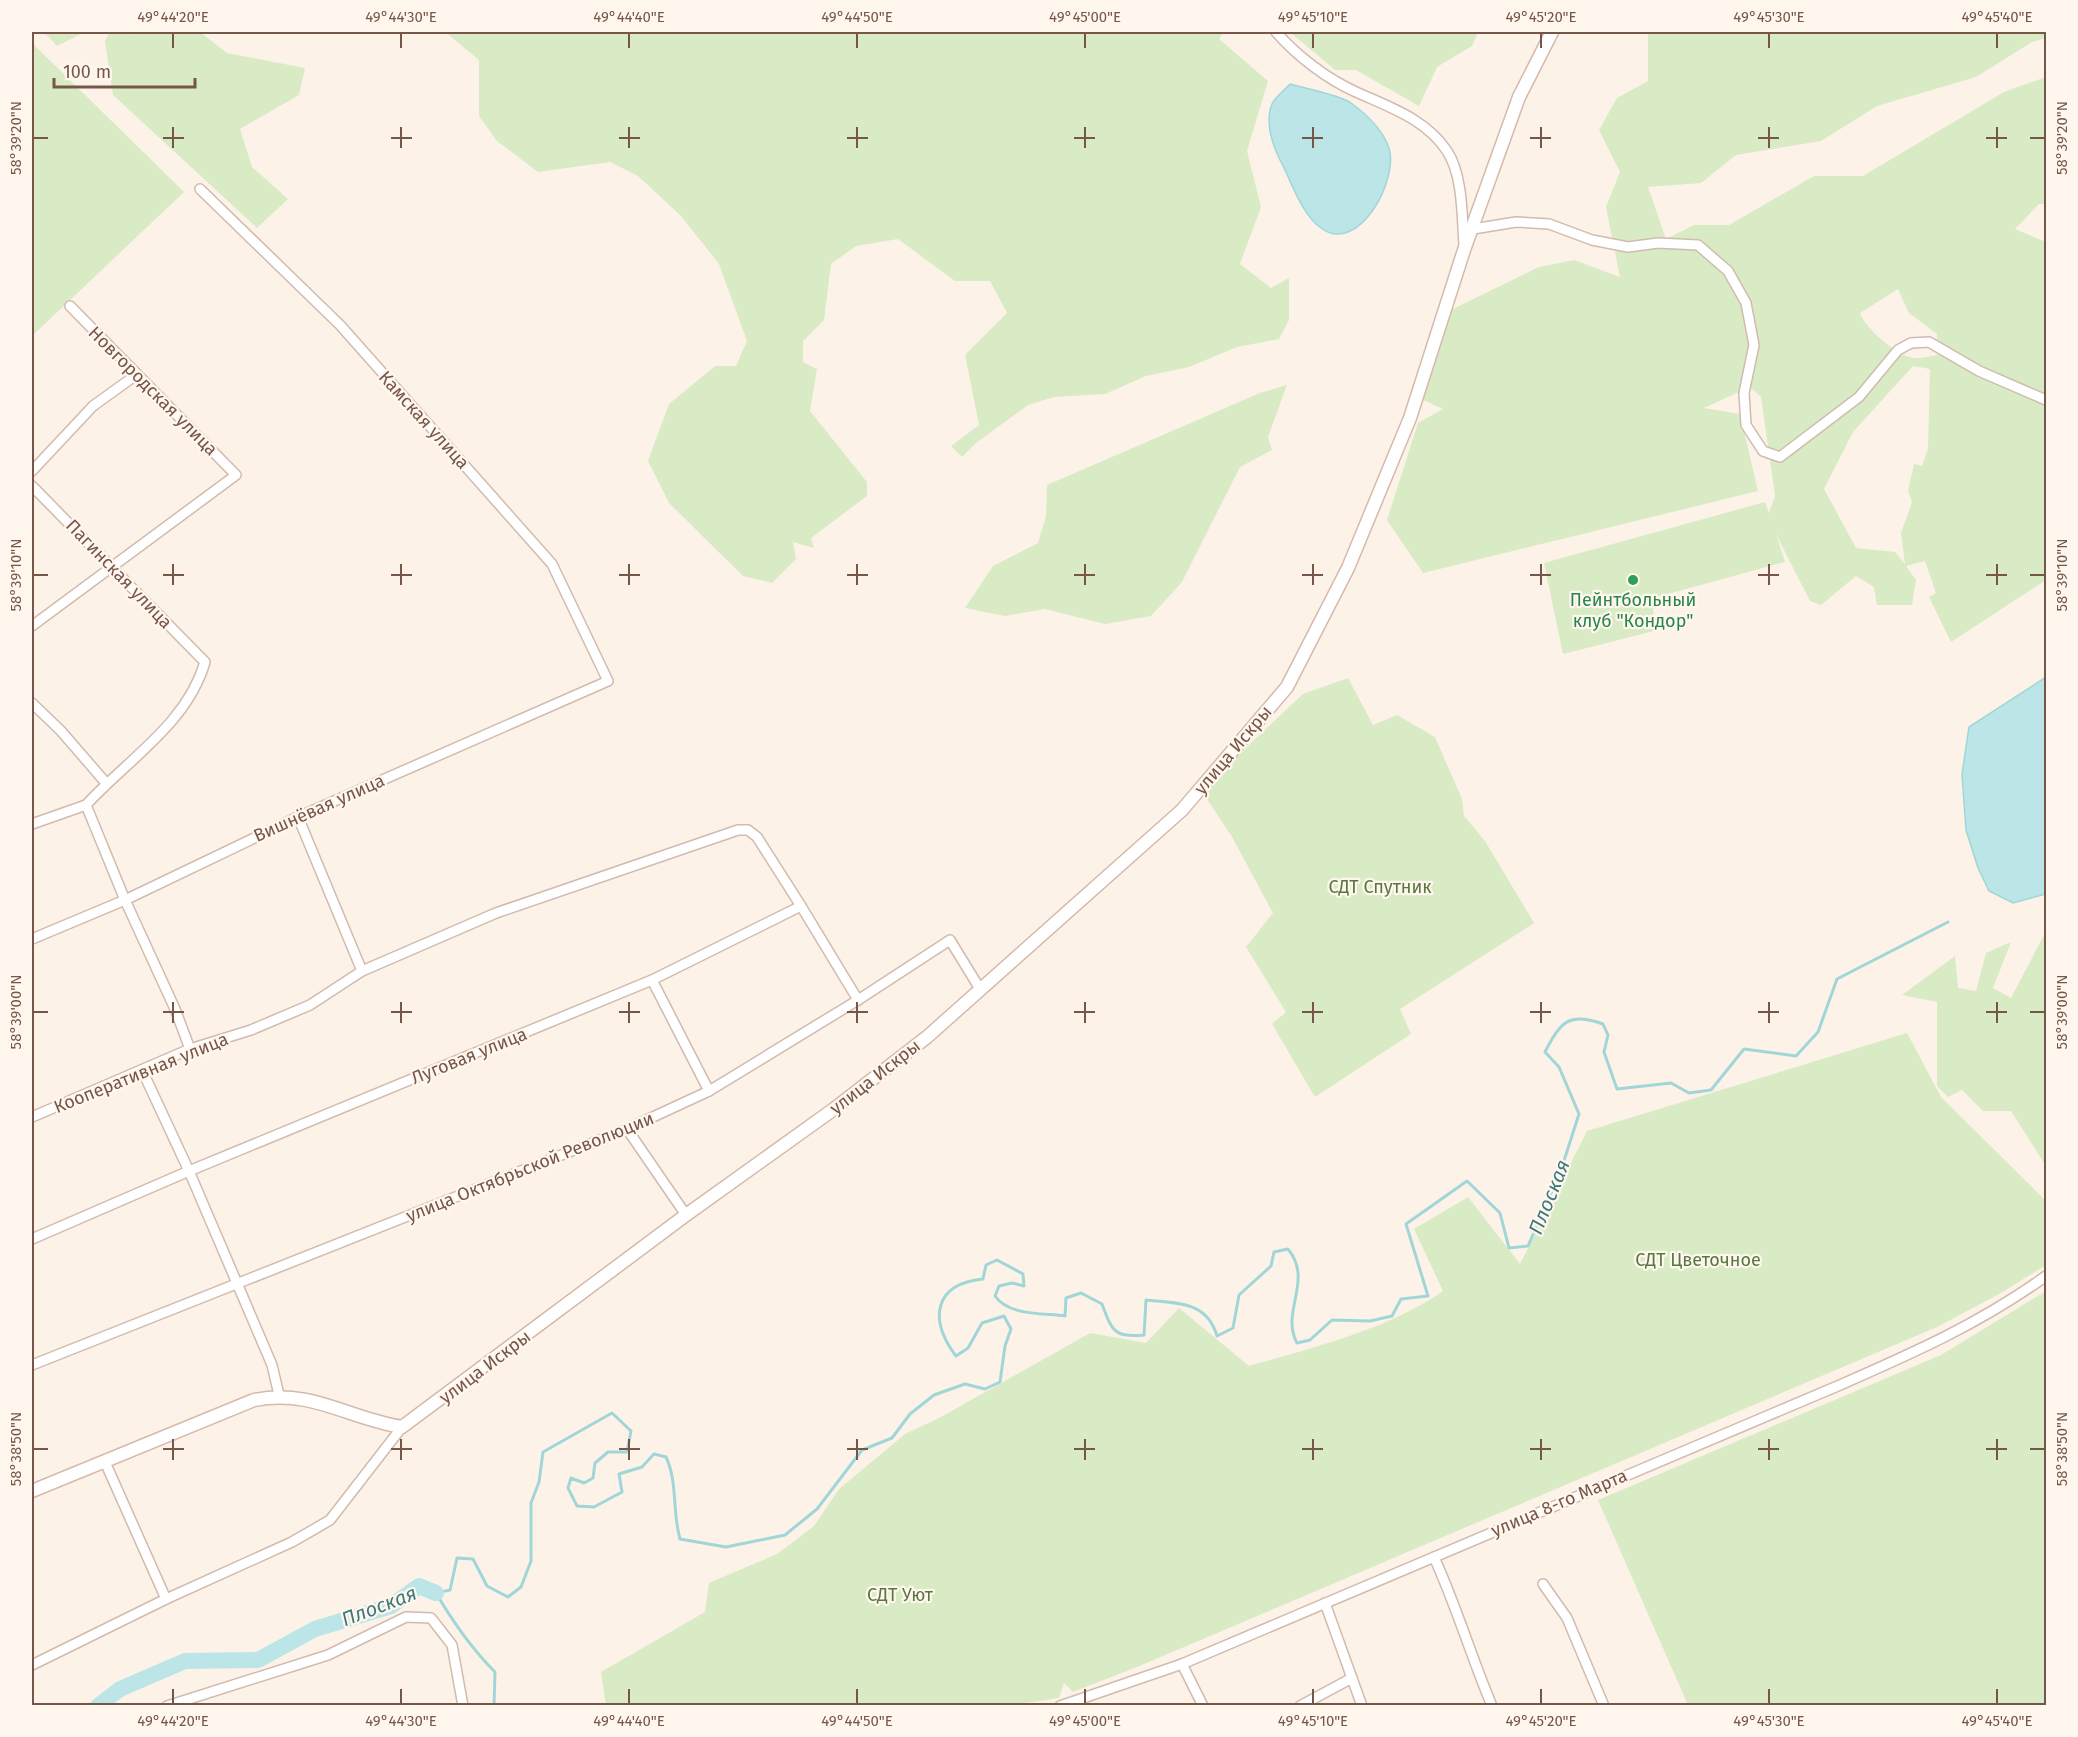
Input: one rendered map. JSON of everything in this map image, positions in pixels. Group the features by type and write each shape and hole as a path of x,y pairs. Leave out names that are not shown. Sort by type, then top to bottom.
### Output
{"main road":[{"name":"улица Искры","path":"402,1427 686,1215 834,1109 927,1037 1182,810 1287,687 1348,568 1410,418 1464,250 1519,97 1552,32"},
{"path":"32,1491 254,1400 279,1395 322,1402 372,1422 402,1427"}],"street":[{"path":"1276,32 1288,45 1322,71 1354,91 1413,119 1448,152 1461,190 1464,250"},
{"name":"Камская улица","path":"200,189 340,325 552,564 608,681"},
{"path":"1473,229 1516,222 1549,224 1592,240 1628,247 1659,243 1698,245 1728,271 1746,303 1754,345 1744,393 1746,425 1763,451 1780,457 1859,397 1898,350 1911,343 1929,342 1979,371 2046,400"},
{"name":"Новгородская улица","path":"70,306 236,475 114,567"},
{"path":"32,471 93,406 136,375"},
{"name":"Пагинская улица","path":"32,486 114,567 205,663 200,681 184,707 161,733 106,783"},
{"path":"32,626 114,567"},
{"name":"Вишнёвая улица","path":"32,939 125,900 298,817 608,681"},
{"path":"32,703 61,731 106,783 86,805 32,824"},
{"path":"86,805 125,900 176,1009 190,1049"},
{"path":"298,817 362,970"},
{"name":"Кооперативная улица","path":"32,1117 190,1049 251,1030 310,1005 362,970 496,913 738,830 748,830 757,837 801,906"},
{"path":"801,906 858,1000"},
{"name":"Луговая улица","path":"32,1239 189,1171 652,980 801,906"},
{"name":"улица Октябрьской Революции","path":"32,1365 627,1129 709,1091 858,1000 950,940 980,989"},
{"path":"652,980 709,1091"},
{"path":"142,1070 189,1171 272,1365 279,1395"},
{"path":"627,1129 686,1215"},
{"name":"улица 8-го Марта","path":"1066,1705 1182,1664 1948,1337 2008,1303 2046,1276"},
{"path":"32,1665 166,1599 292,1542 330,1520 402,1427"},
{"path":"105,1462 166,1599"},
{"path":"1434,1557 1452,1596 1468,1648 1492,1706"},
{"path":"1543,1584 1567,1618 1604,1706"},
{"path":"1325,1603 1362,1706"},
{"path":"167,1706 328,1655 406,1617 431,1618 452,1645 464,1706"},
{"path":"1182,1664 1203,1706"},
{"path":"1300,1706 1352,1678"},
{"path":"1089,1696 1093,1706"}],"green space":[{"path":"44,32 81,32 57,46"},
{"path":"110,32 130,32 135,35 137,32 200,32 227,53 305,68 299,95 240,129 252,167 288,199 257,228 113,95 105,41"},
{"path":"445,32 1224,32 1219,39 1268,81 1247,151 1261,207 1240,264 1271,288 1289,278 1289,320 1279,339 1237,347 1189,367 1146,376 1105,394 1054,397 1028,405 976,443 962,457 951,446 979,425 965,355 1007,313 990,281 955,281 898,239 856,246 831,264 824,320 803,341 803,362 817,369 810,411 867,482 867,496 811,538 814,548 793,542 796,559 772,583 743,576 669,503 648,461 669,404 715,366 736,366 747,341 719,264 681,216 638,176 610,162 538,172 497,141 479,116 479,60"},
{"path":"1290,32 1478,32 1472,46 1437,67 1419,106 1356,70 1335,70"},
{"path":"1648,32 2046,32 2046,38 2032,42 1976,77 1877,106 1821,141 1736,155 1701,183 1648,187 1666,239 1694,225 1729,225 1814,176 1863,176 2004,92 2046,77 2046,204 2039,204 2015,229 2046,242 2046,580 1951,642 1929,597 1936,593 1925,561 1906,566 1916,580 1912,605 1877,605 1874,587 1856,576 1821,605 1810,601 1776,534 1785,562 1653,598 1654,631 1563,654 1544,563 1765,502 1769,513 1775,496 1761,397 1750,387 1704,408 1740,414 1758,491 1423,573 1387,520 1418,423 1443,409 1421,399 1451,310 1539,267 1574,260 1620,277 1606,207 1620,172 1599,130 1617,98 1648,81","holes":["1898,289 1909,313 1937,334 1937,355 1919,358 1906,356 1882,340 1863,319 1860,313","1913,366 1930,369 1928,449 1922,466 1914,464 1908,491 1912,502 1901,533 1905,564 1895,552 1856,548 1824,489 1853,432"]},
{"path":"32,43 184,192 32,336"},
{"path":"1287,385 1268,437 1272,450 1240,467 1182,582 1151,616 1105,624 1045,609 1005,616 965,608 993,566 1038,543 1046,516 1047,485 1260,393"},
{"name":"СДТ Спутник","path":"1348,678 1373,725 1397,715 1435,737 1462,799 1464,816 1485,841 1534,923 1400,1009 1411,1034 1315,1097 1272,1024 1286,1012 1246,947 1273,913 1232,837 1201,790 1303,694"},
{"path":"2046,931 2046,1166 2011,1111 1983,1111 1962,1090 1948,1097 1937,1086 1937,1002 1902,995 1955,956 1958,988 1976,991 1986,953 2011,942 1993,988 2011,998"},
{"name":"СДТ Цветочное","path":"1907,1033 1941,1097 2046,1201 2046,1265 2001,1293 1937,1327 1137,1667 1073,1692 1064,1683 1059,1698 1005,1706 606,1705 601,1672 705,1612 709,1583 777,1554 814,1526 839,1489 905,1434 941,1417 1090,1333 1146,1343 1179,1308 1249,1366 1374,1327 1422,1304 1443,1291 1414,1229 1468,1197 1520,1264 1587,1131"},
{"path":"2046,1291 2046,1705 1688,1705 1598,1500 1941,1355"}],"water":[{"path":"1290,84 1330,94 1351,103 1373,123 1383,135 1389,148 1388,178 1382,195 1373,210 1349,232 1335,234 1314,222 1299,199 1276,152 1271,136 1270,112 1273,101"},
{"path":"2046,677 2046,894 2013,903 1989,891 1978,868 1966,830 1962,774 1969,727"}],"waterway":[{"name":"Плоская","path":"494,1706 495,1672 463,1634 436,1593 450,1590 457,1558 473,1559 487,1586 508,1597 521,1587 531,1561 531,1503 539,1482 543,1452 612,1413 631,1431 627,1452 608,1452 595,1463 593,1478 584,1483 571,1478 568,1488 577,1506 594,1507 622,1492 619,1474 642,1467 654,1454 666,1457 674,1487 680,1539 726,1547 785,1535 817,1509 862,1450 892,1438 910,1414 934,1395 965,1384 985,1389 1000,1382 1005,1346 1011,1329 1004,1316 982,1323 968,1348 956,1356 947,1343 939,1317 945,1296 966,1282 983,1279 986,1265 997,1260 1023,1274 1024,1286 1012,1283 999,1286 995,1296 1009,1307 1027,1312 1065,1316 1066,1298 1081,1293 1102,1304 1115,1330 1126,1335 1144,1335 1146,1300 1179,1303 1198,1310 1206,1316 1217,1336 1233,1328 1239,1295 1271,1266 1274,1252 1288,1249 1295,1261 1298,1273 1292,1319 1297,1343 1310,1340 1332,1320 1370,1321 1392,1316 1401,1299 1428,1296 1406,1224 1467,1181 1500,1213 1509,1248 1528,1246 1561,1170 1579,1114 1559,1067 1545,1052 1561,1026 1574,1019 1591,1020 1603,1024 1608,1035 1604,1052 1617,1089 1671,1083 1689,1093 1711,1090 1744,1049 1796,1056 1818,1032 1837,979 1948,922"},
{"name":"Плоская","path":"98,1706 120,1689 185,1661 258,1660 315,1629 391,1606 419,1586 436,1593"}],"place":[{"name":"Пейнтбольный клуб \"Кондор\"","path":"1633,580"}],"park label":[{"name":"СДТ Уют","path":"900,1595"}]}
